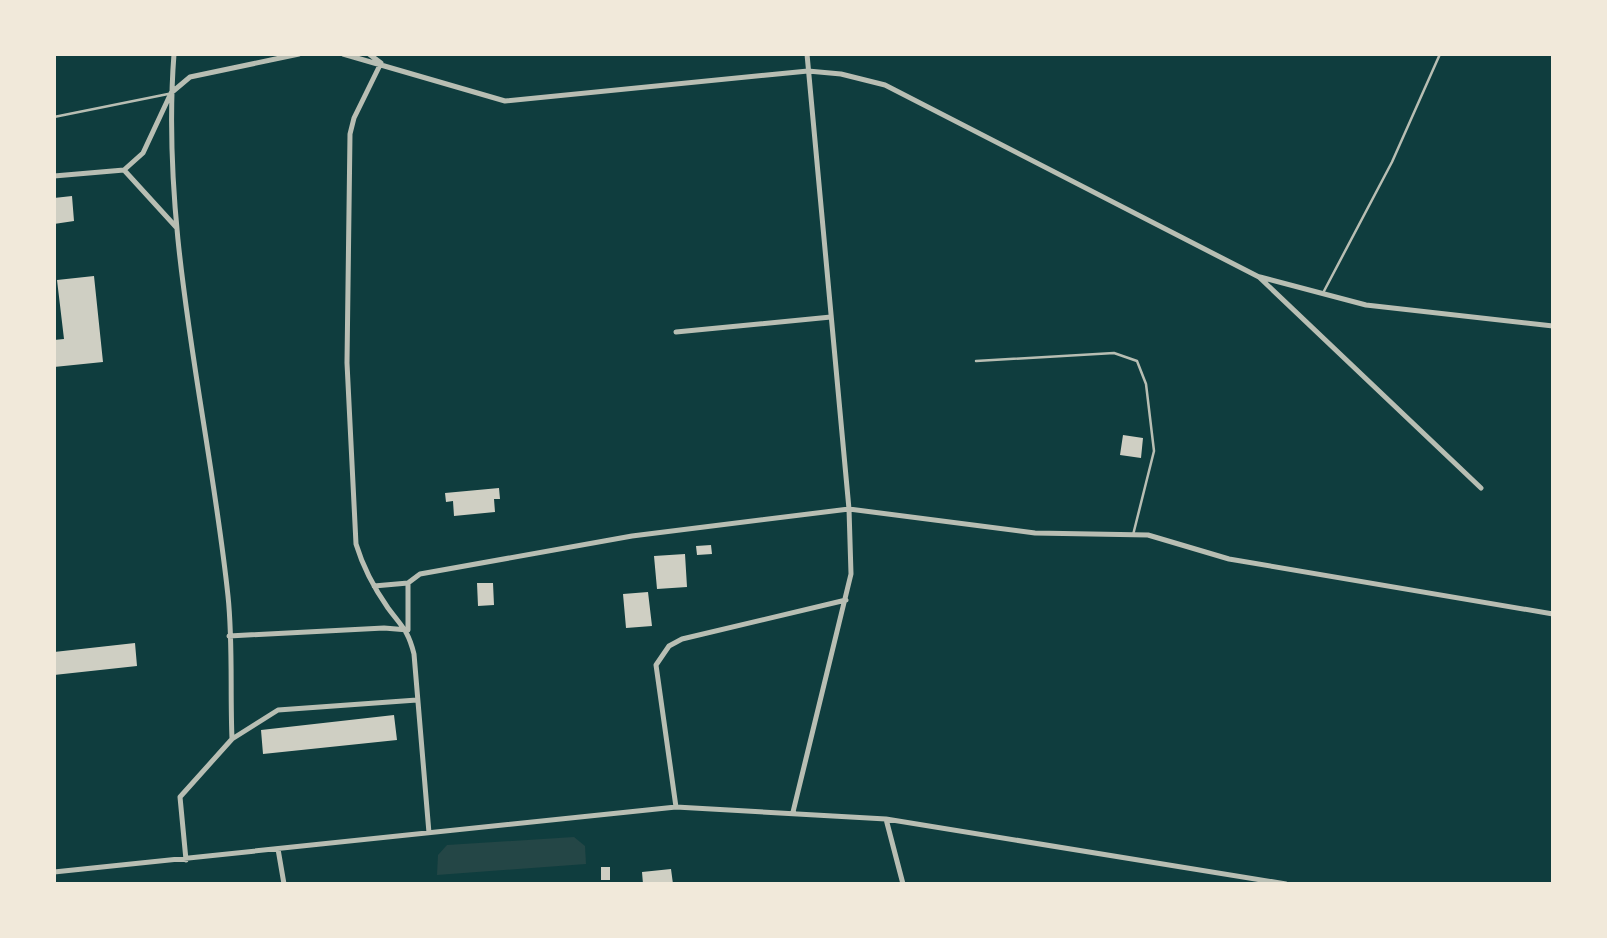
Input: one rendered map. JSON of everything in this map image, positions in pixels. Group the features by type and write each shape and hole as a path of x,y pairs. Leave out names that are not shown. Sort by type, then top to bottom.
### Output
{"street":[{"path":"174,54 171,93 176,227 228,598 232,739"},
{"path":"54,176 124,170 143,153 171,93 190,76 299,54"},
{"path":"344,54 505,101 808,71 841,74 885,85 1259,277 1366,305 1553,326"},
{"path":"369,54 381,63"},
{"path":"793,812 851,574 849,509 807,54"},
{"path":"381,63 354,118 350,134 347,363 356,544 363,569 408,630"},
{"path":"124,170 176,227"},
{"path":"1259,277 1481,488"},
{"path":"676,332 831,317"},
{"path":"374,586 408,583 420,574 632,536 849,509 1035,533 1148,535 1229,559 1553,614"},
{"path":"408,583 408,630 429,833"},
{"path":"676,807 656,665 669,646 682,639 846,600"},
{"path":"229,636 384,628 408,630"},
{"path":"186,860 180,797 232,739 278,710 417,700"},
{"path":"54,872 676,807 886,819 1286,884"},
{"path":"886,819 903,884"},
{"path":"278,849 284,884"}],"lane":[{"path":"1323,293 1392,162 1440,54"},
{"path":"54,117 171,93"},
{"path":"976,361 1114,353 1137,361 1146,384 1154,451 1132,535"}],"shaded area":[{"path":"574,837 585,846 586,864 437,875 438,855 447,845"}],"building":[{"path":"72,196 74,221 54,224 54,198"},
{"path":"94,276 103,362 54,367 54,340 64,339 57,280"},
{"path":"1123,435 1143,438 1141,458 1120,455"},
{"path":"499,488 500,499 494,499 495,512 454,516 453,501 446,502 445,493"},
{"path":"711,545 712,554 697,555 696,546"},
{"path":"685,554 687,587 657,589 654,556"},
{"path":"477,583 493,583 494,605 478,606"},
{"path":"648,592 652,626 626,628 623,594"},
{"path":"135,643 137,666 54,675 54,652"},
{"path":"394,715 397,740 263,754 261,730"},
{"path":"601,867 610,867 610,880 601,880"},
{"path":"671,869 673,884 643,884 642,872"}]}
